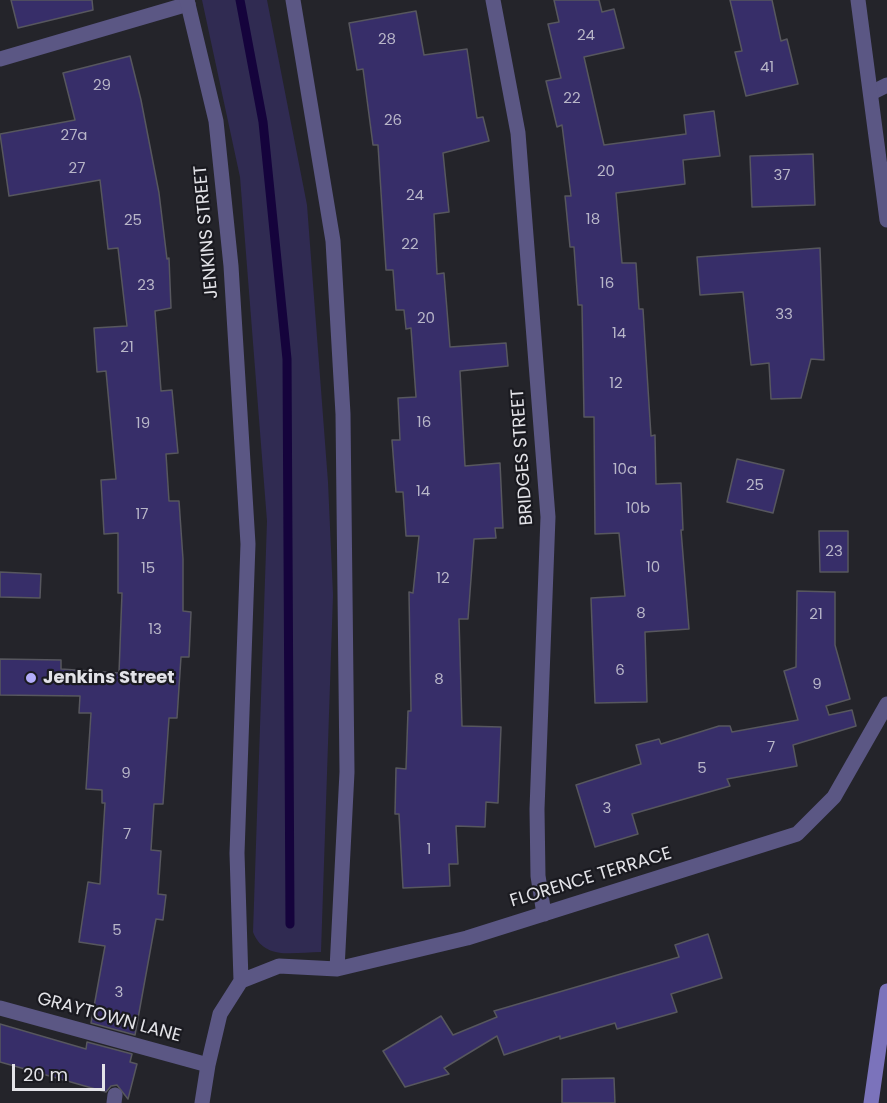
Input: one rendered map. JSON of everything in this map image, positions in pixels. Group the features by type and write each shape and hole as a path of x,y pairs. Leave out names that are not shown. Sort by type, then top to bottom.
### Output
{"street":[{"path":"293,0 333,241 344,414 347,772 337,969"},
{"name":"BRIDGES STREET","path":"493,0 518,133 548,517 537,809 538,876 544,914"},
{"path":"858,0 887,220"},
{"path":"0,59 187,2"},
{"name":"JENKINS STREET","path":"187,2 216,121 231,266 246,488 247,580 237,853 241,981"},
{"path":"871,93 887,85"},
{"name":"FLORENCE TERRACE","path":"241,981 279,966 337,969 467,938 797,834 834,797 887,704"},
{"path":"202,1103 220,1014 241,981"},
{"path":"871,1103 887,991"},
{"name":"GRAYTOWN LANE","path":"0,1008 208,1065"}],"shaded area":[{"path":"202,0 267,0 307,205 328,482 333,595 321,952 281,953 272,951 258,941 253,932 267,521 240,177"}],"building":[{"path":"11,0 92,0 93,10 18,28"},
{"path":"554,0 599,0 602,12 614,9 624,48 584,57 604,145 686,134 684,115 714,111 720,156 683,160 685,184 616,193 622,263 636,263 639,309 643,309 651,436 655,435 656,484 681,483 683,530 681,530 689,629 645,632 647,702 595,703 591,598 625,596 619,533 595,534 594,417 584,417 582,305 578,305 574,247 570,247 565,196 571,196 562,125 557,127 546,81 561,78 548,24 559,22"},
{"path":"730,0 772,0 781,41 787,39 798,84 746,96 735,52 742,51"},
{"path":"416,11 424,55 467,49 477,118 483,117 489,141 443,153 449,212 434,214 437,274 444,273 450,347 506,343 508,366 460,371 465,466 500,463 503,528 495,528 496,538 474,539 468,619 459,619 462,726 501,727 498,803 486,802 485,827 456,826 458,864 449,864 450,886 403,888 399,814 395,814 396,768 406,769 408,711 411,711 409,592 413,593 419,536 406,536 403,492 396,492 392,440 400,440 398,398 416,397 411,328 406,329 404,310 396,310 393,270 386,270 378,145 373,145 363,69 357,70 349,23"},
{"path":"130,56 159,193 167,259 169,258 171,308 155,311 161,391 172,390 178,453 166,454 169,501 179,501 183,559 183,611 191,612 189,657 181,657 177,718 169,718 163,804 154,804 151,850 161,851 158,894 166,895 163,920 156,919 135,1035 91,1023 105,946 79,942 88,882 100,884 105,803 102,803 102,790 86,789 91,713 79,713 80,696 0,695 0,659 61,660 61,669 119,673 122,593 118,593 118,533 104,534 101,480 116,479 106,371 97,372 94,328 127,326 118,248 108,249 100,180 9,196 0,134 75,120 63,73"},
{"path":"813,154 815,205 752,207 750,156"},
{"path":"820,248 824,360 811,359 801,398 771,399 769,363 751,365 743,292 700,295 697,257"},
{"path":"737,459 784,470 773,513 727,502"},
{"path":"819,531 848,531 848,572 820,572"},
{"path":"0,572 41,574 40,598 0,597"},
{"path":"797,591 835,592 835,645 850,699 826,706 829,715 852,710 856,726 793,745 797,766 727,779 730,786 632,814 638,834 595,847 576,785 641,764 636,745 659,739 661,744 719,726 730,726 732,732 798,720 784,671 796,667"},
{"path":"708,934 722,978 671,994 677,1012 617,1029 615,1023 560,1039 560,1036 504,1055 497,1036 444,1068 449,1074 405,1087 383,1051 441,1016 453,1035 497,1017 494,1011 679,957 675,945"},
{"path":"0,1024 86,1049 87,1042 132,1054 130,1062 137,1064 128,1099 117,1085 111,1086 106,1092 0,1062"},
{"path":"614,1078 615,1103 562,1103 562,1079"}],"waterway":[{"path":"240,0 263,122 287,359 290,924"}],"place":[{"name":"Jenkins Street","path":"31,678"}]}
